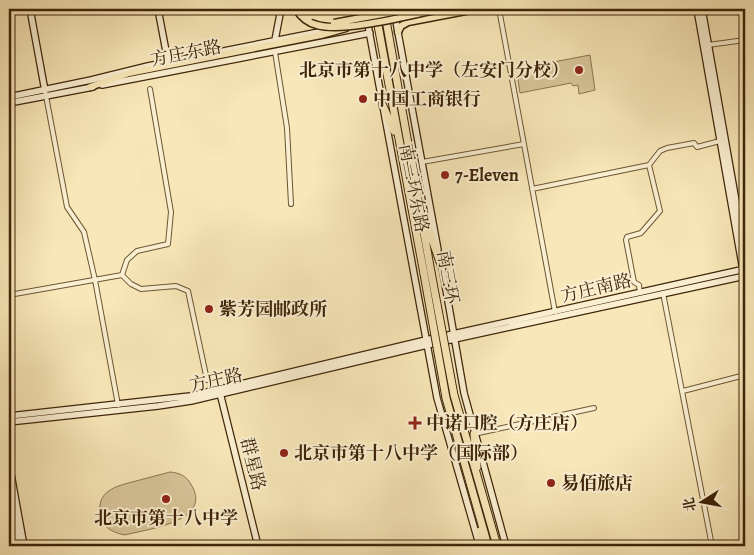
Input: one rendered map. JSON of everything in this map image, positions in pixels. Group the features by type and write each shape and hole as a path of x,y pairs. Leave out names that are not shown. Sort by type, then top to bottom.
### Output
{"highway":[{"name":"南三环","path":"375,9 399,143 454,395 497,546"},
{"name":"南三环","path":"384,9 420,208 446,398 488,546"},
{"path":"383,106 399,143"},
{"path":"420,208 441,265"},
{"path":"474,434 478,482"},
{"path":"479,516 480,546"}],"main road":[{"path":"296,9 305,19 324,27 353,26"},
{"path":"302,9 316,21 331,23 409,9"},
{"path":"90,87 129,73 320,35 353,26 439,9 443,14 448,14"},
{"path":"398,32 401,26 408,22 476,9"}],"street":[{"path":"30,9 67,207 84,232 118,404"},
{"path":"158,9 168,62"},
{"path":"275,40 280,9"},
{"name":"南三环东路","path":"365,9 426,343 442,420 480,546"},
{"name":"南三环东路","path":"393,9 464,393 506,546"},
{"path":"499,9 555,312"},
{"path":"697,9 745,272"},
{"path":"702,9 745,252"},
{"path":"9,97 45,92 168,62 368,22"},
{"name":"方庄东路","path":"9,103 45,92 90,87 370,33"},
{"path":"708,45 745,40"},
{"path":"275,52 287,128 291,204"},
{"path":"122,275 127,260 137,251 168,244 171,212 150,89"},
{"path":"532,189 650,165 660,151 667,148 694,143 697,146 720,142"},
{"path":"422,162 524,144"},
{"path":"640,293 639,285 634,282 626,240 627,237 641,233 660,211 650,165"},
{"name":"方庄南路","path":"454,338 663,293 745,272"},
{"name":"方庄南路","path":"454,338 555,312 745,272"},
{"path":"9,295 122,275"},
{"path":"122,275 131,284 141,289 176,286 188,291 208,380"},
{"path":"663,293 712,546"},
{"name":"方庄路","path":"9,422 158,406 454,338"},
{"path":"682,391 745,375"},
{"name":"方庄路","path":"9,416 219,392"},
{"name":"群星路","path":"219,392 258,546"},
{"path":"474,434 594,408"},
{"path":"9,463 24,546"},
{"path":"9,496 19,546"}],"shaded area":[{"path":"590,55 595,90 579,94 578,85 573,86 571,83 520,93 518,80 522,68"},
{"path":"170,472 183,476 192,486 196,498 193,508 185,516 174,522 125,535 114,532 102,522 101,502 108,491 121,485"}],"place":[{"name":"北京市第十八中学（左安门分校）","path":"579,70"},
{"name":"中国工商银行","path":"363,99"},
{"name":"7-Eleven","path":"445,175"},
{"name":"紫芳园邮政所","path":"209,309"},
{"name":"中诺口腔（方庄店）","path":"415,423"},
{"name":"北京市第十八中学（国际部）","path":"284,453"},
{"name":"易佰旅店","path":"551,483"},
{"name":"北京市第十八中学","path":"166,499"}]}
